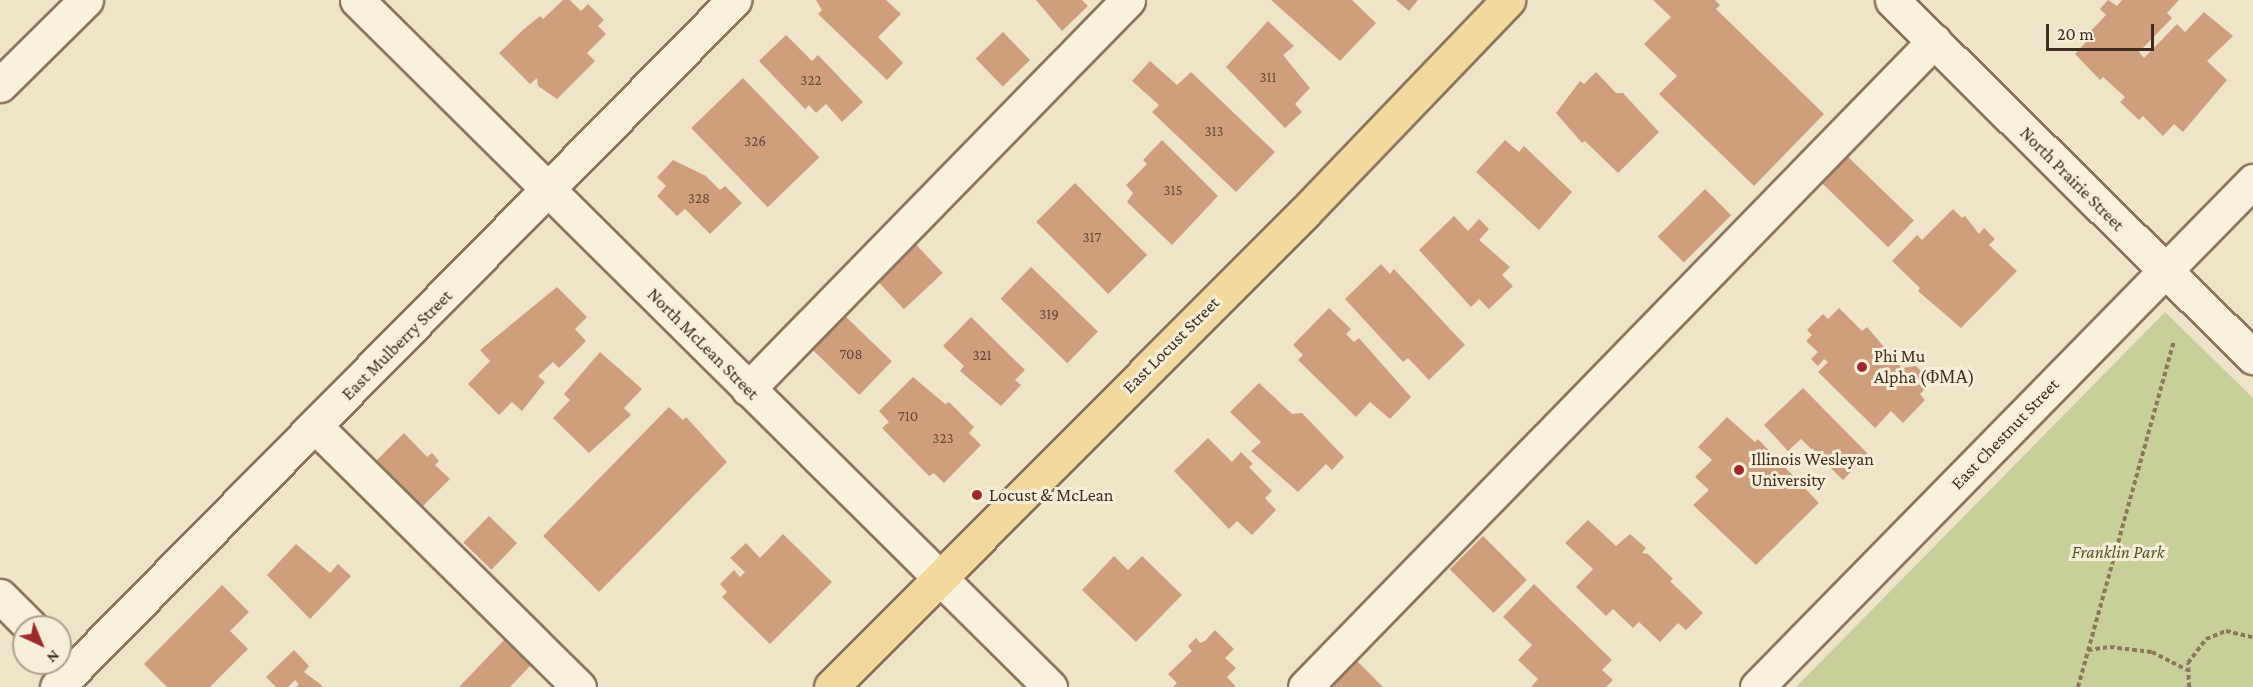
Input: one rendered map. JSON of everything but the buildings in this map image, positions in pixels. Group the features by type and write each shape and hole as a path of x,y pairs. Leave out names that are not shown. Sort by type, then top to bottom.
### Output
{"main road":[{"name":"East Locust Street","path":"831,687 1296,221 1508,0"}],"street":[{"path":"0,85 86,0"},
{"name":"North McLean Street","path":"357,0 1050,687"},
{"name":"East Mulberry Street","path":"72,674 549,191 734,0"},
{"path":"748,389 1128,0"},
{"name":"North Prairie Street","path":"1892,0 2253,357"},
{"path":"1305,687 1934,41"},
{"name":"East Chestnut Street","path":"1757,687 2253,182"},
{"path":"315,427 579,687"},
{"path":"0,596 19,615"}],"path":[{"path":"2078,687 2174,340"},
{"path":"2188,687 2187,670 2195,649 2212,635 2234,631 2253,637"},
{"path":"2088,650 2110,647 2152,652 2187,670"}],"green space":[{"name":"Franklin Park","path":"2165,312 2253,398 2253,687 1796,687"}],"place":[{"name":"Phi Mu Alpha (ΦΜΑ)","path":"1862,367"},
{"name":"Illinois Wesleyan University","path":"1739,470"},
{"name":"Locust & McLean","path":"977,495"}]}
